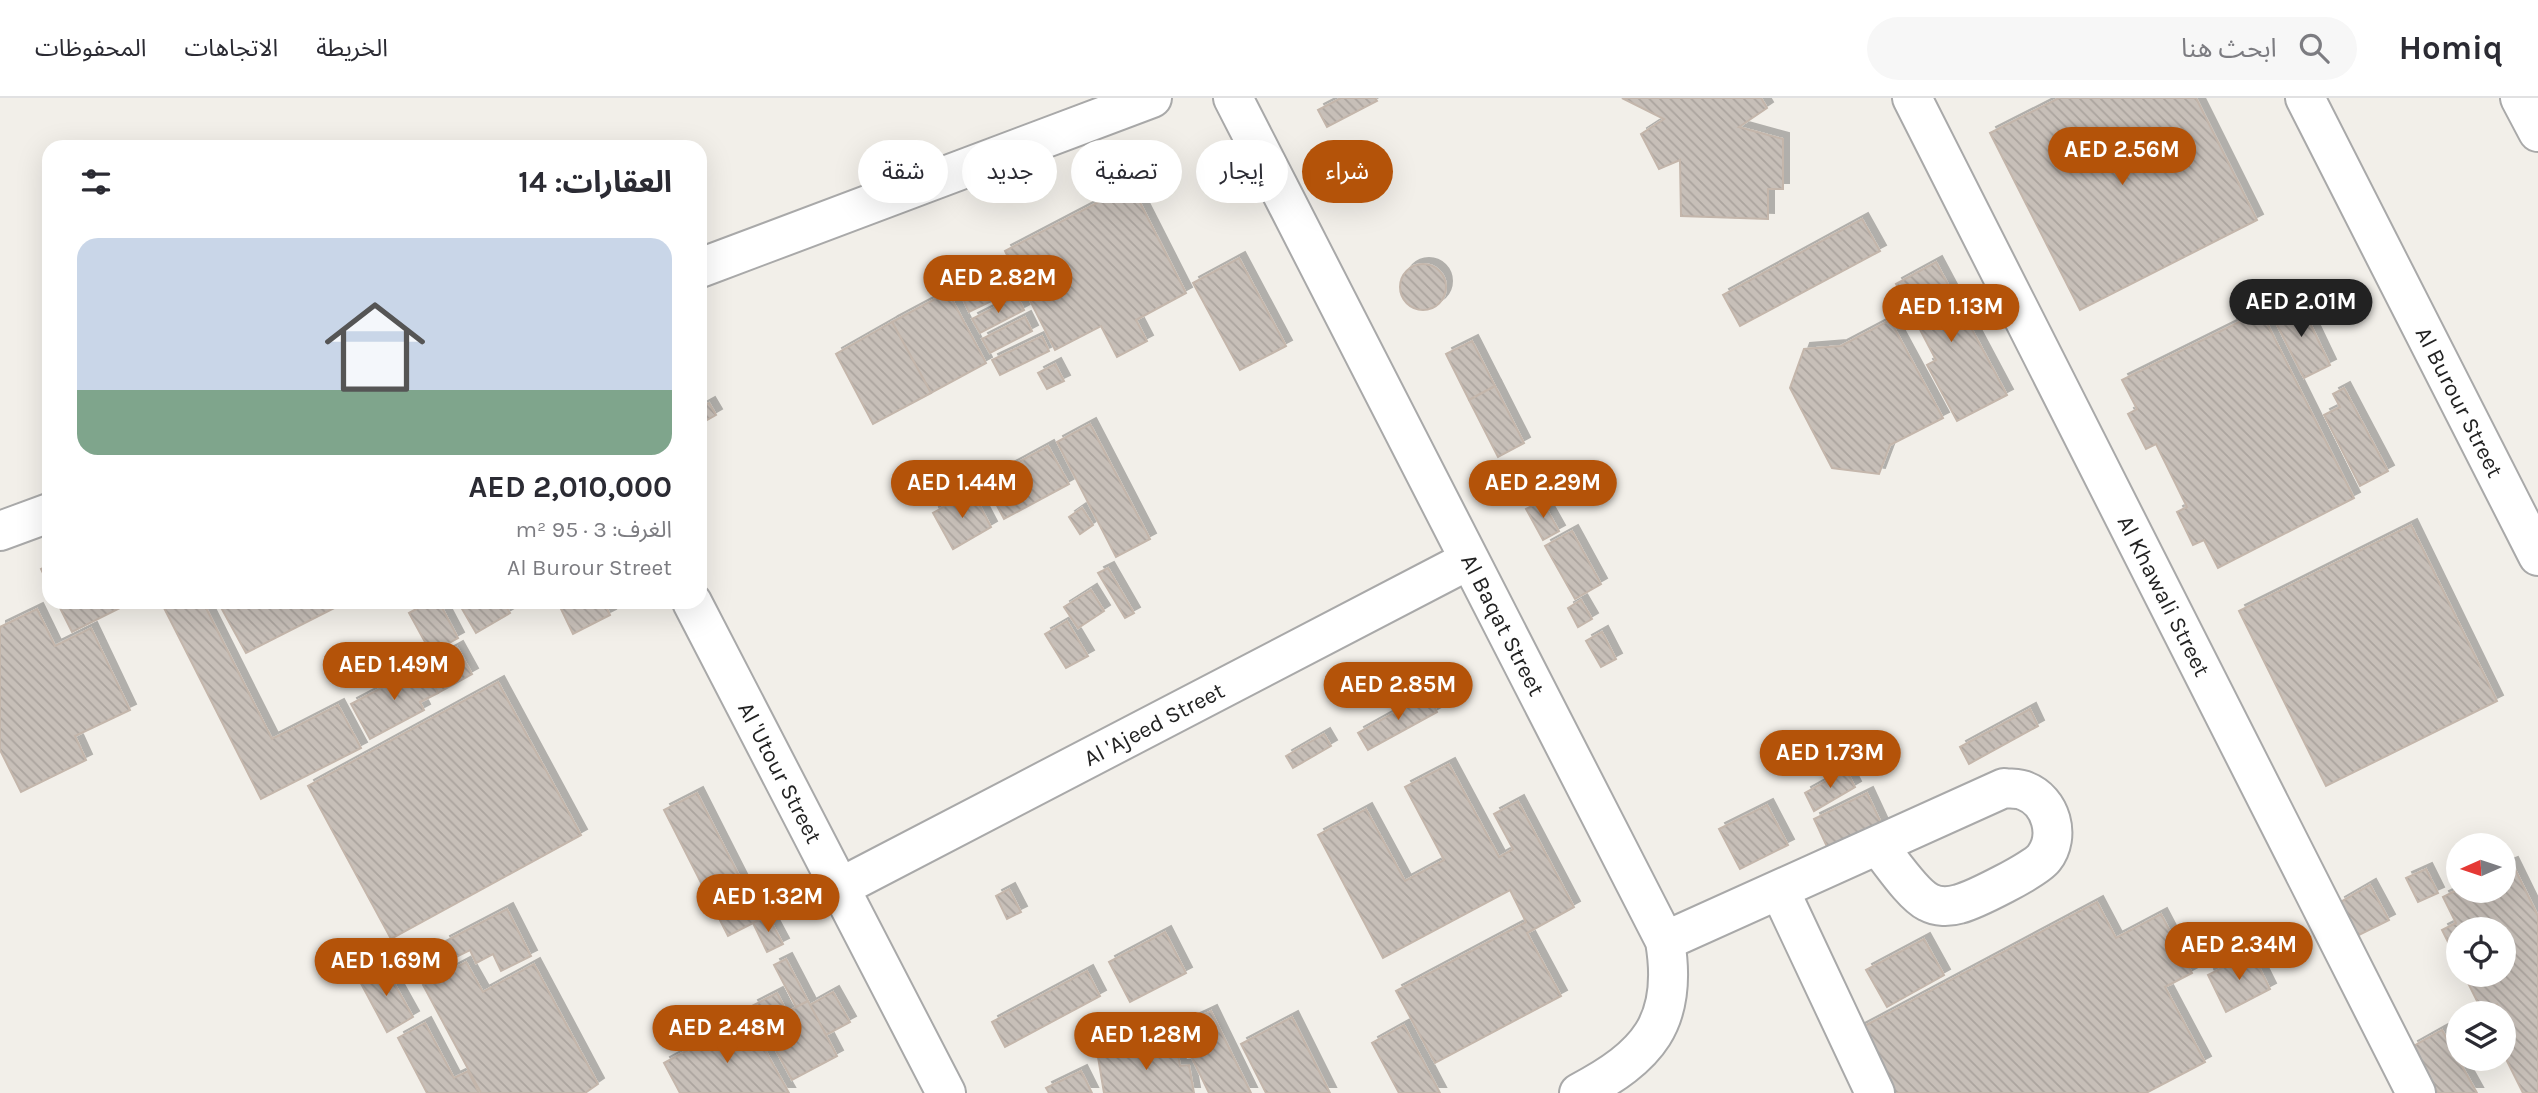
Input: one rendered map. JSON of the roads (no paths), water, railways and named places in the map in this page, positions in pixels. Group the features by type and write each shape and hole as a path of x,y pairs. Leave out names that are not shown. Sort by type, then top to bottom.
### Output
{"street":[{"path":"707,265 1152,98"},
{"name":"Al Baqat Street","path":"1233,98 1665,941 1670,966 1668,992 1662,1017 1650,1040 1633,1060 1613,1075 1579,1093"},
{"name":"Al Khawali Street","path":"1912,98 2416,1093"},
{"name":"Al Burour Street","path":"2305,98 2538,556"},
{"path":"2520,98 2538,132"},
{"path":"0,531 42,516"},
{"name":"Al 'Ajeed Street","path":"839,888 1469,561"},
{"name":"Al 'Utour Street","path":"696,609 946,1093"},
{"path":"1665,941 1878,846"},
{"path":"1780,891 1875,1093"}]}
